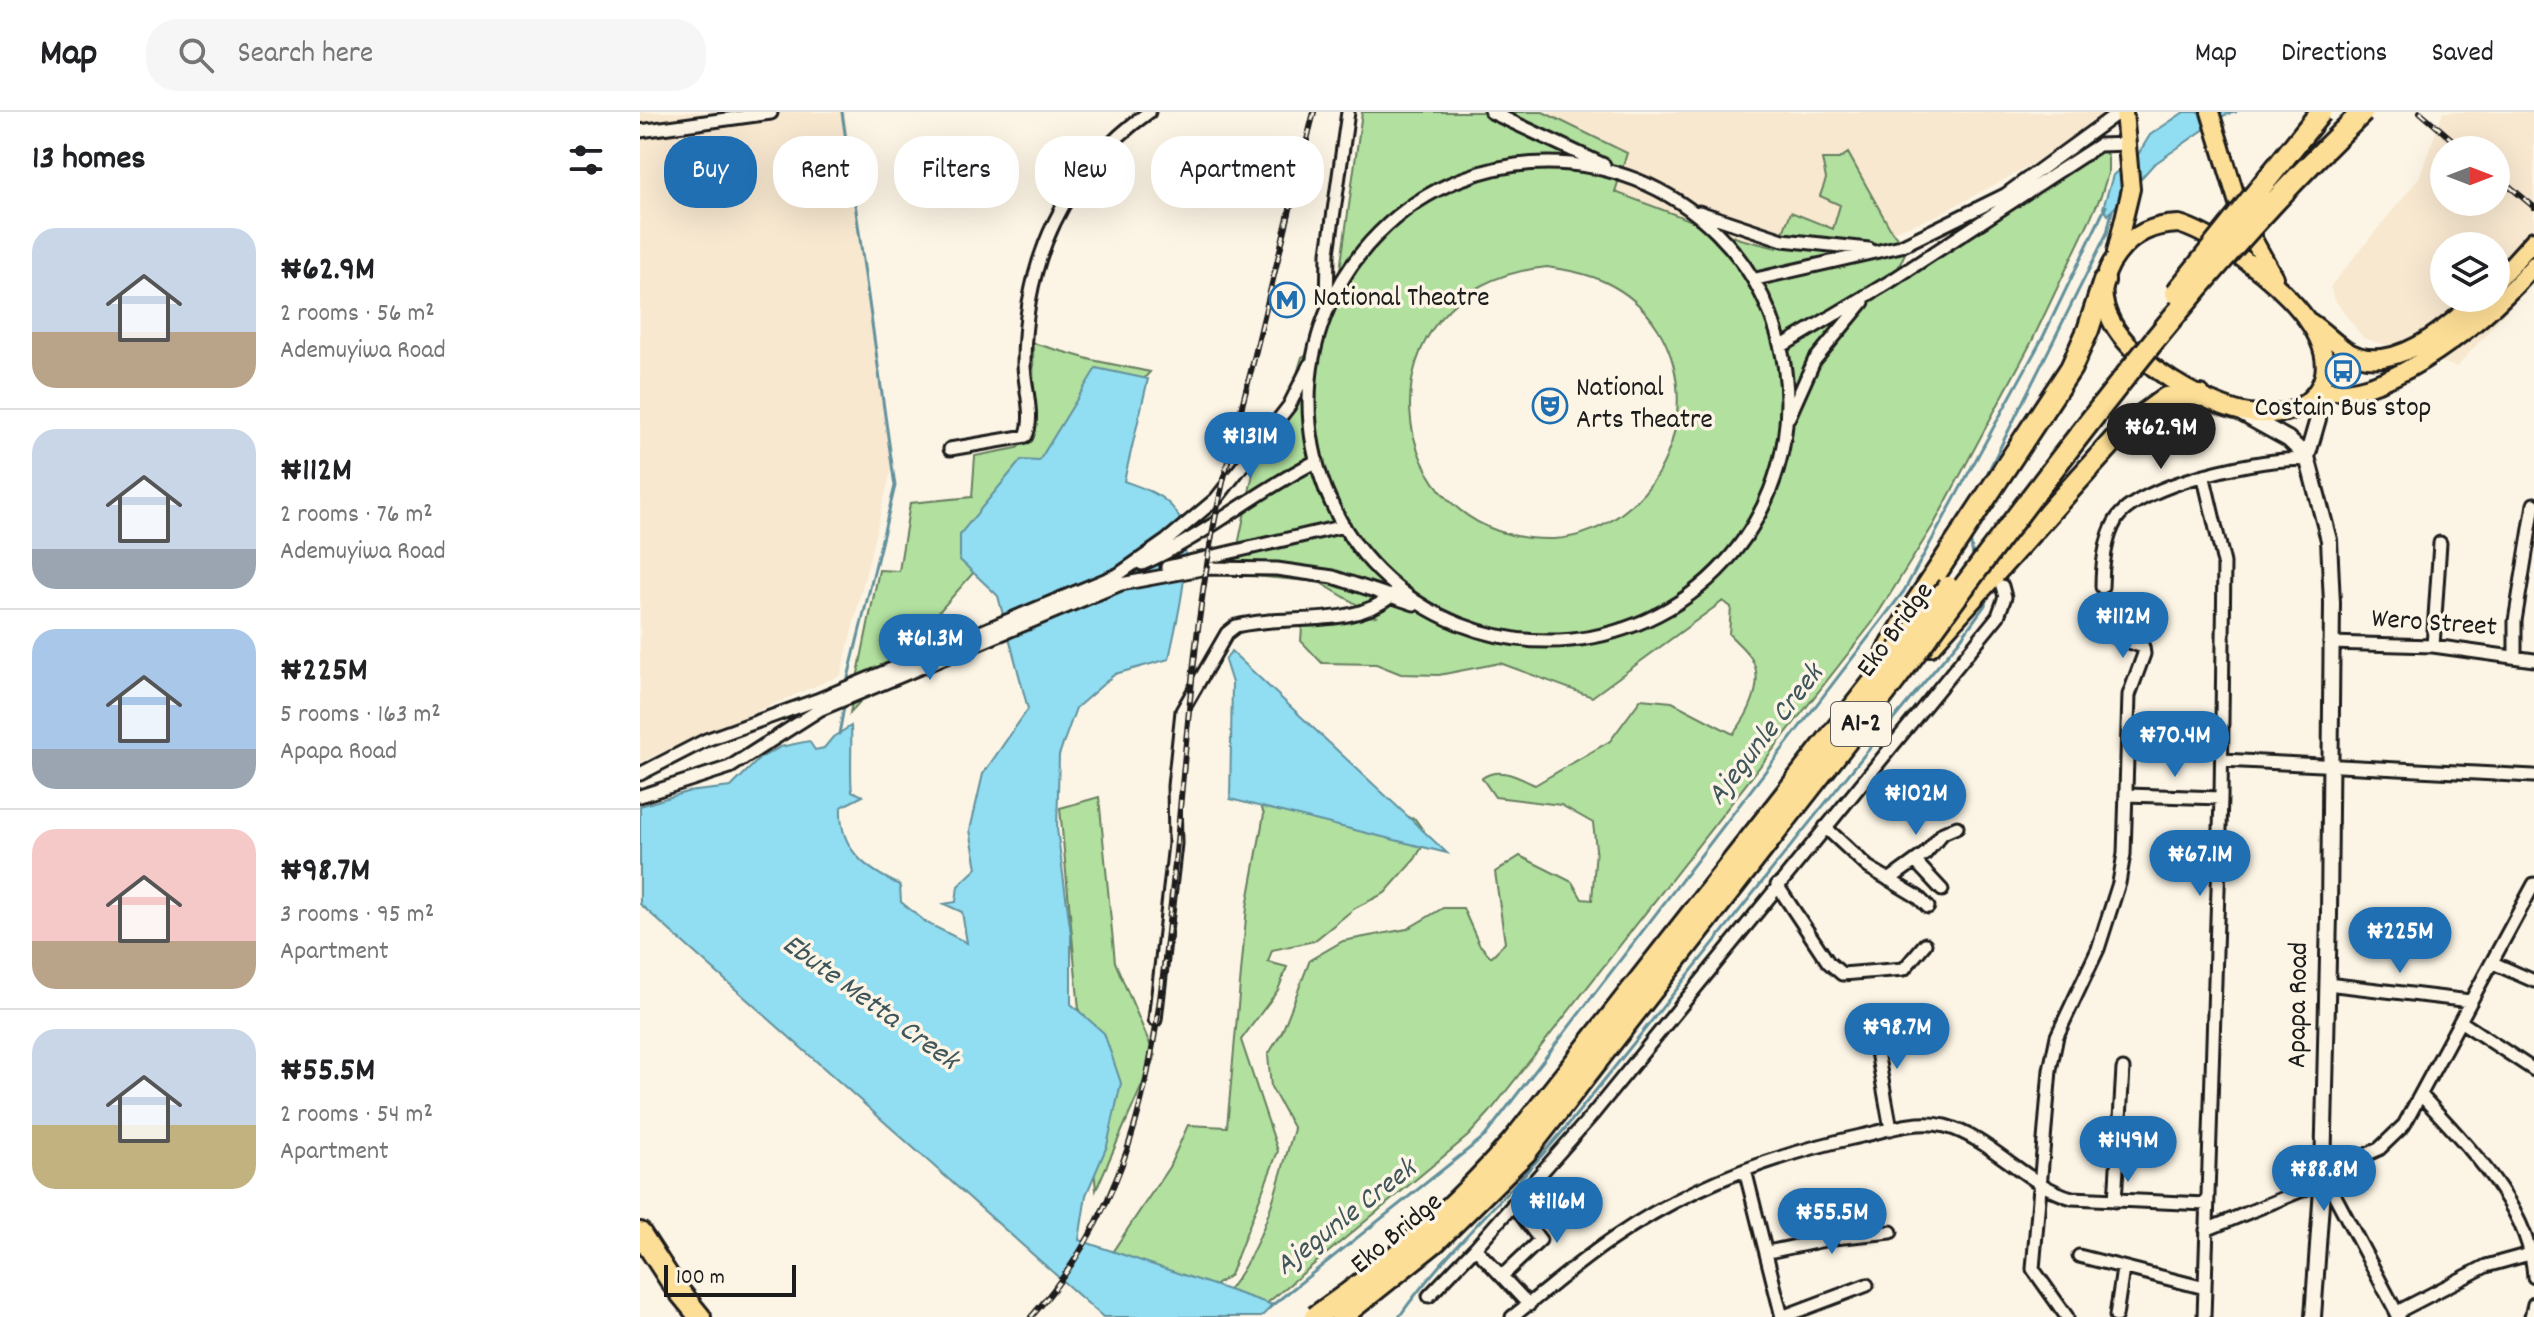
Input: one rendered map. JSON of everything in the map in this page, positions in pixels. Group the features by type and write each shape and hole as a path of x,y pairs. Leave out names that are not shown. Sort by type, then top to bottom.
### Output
{"highway":[{"name":"Eko Bridge","path":"1315,1317 1407,1247 1480,1179 1550,1099 2252,195 2321,112"},
{"name":"Eko Bridge","path":"1341,1317 1436,1241 1525,1153 1895,684 1966,585 2209,273 2310,163 2363,112"},
{"path":"1863,695 1911,611 2071,368 2104,281"},
{"path":"1895,684 2125,428 2166,398 2200,396"},
{"path":"640,1233 673,1284 700,1317"}],"main road":[{"path":"2121,112 2130,152 2131,189 2114,258 2104,281 2111,325 2143,358 2200,396 2237,410 2289,412 2320,390 2352,390 2436,354 2467,332 2523,270 2534,240"},
{"path":"2212,119 2244,223 2283,292"},
{"path":"2114,258 2130,239 2145,230 2179,224 2199,230 2238,252 2268,275 2304,317 2346,350 2369,357 2396,356 2463,312"},
{"path":"2304,317 2321,350 2324,368 2320,390"}],"street":[{"path":"950,449 1026,436 1030,428 1024,382 1025,322 1038,258 1058,211 1081,176 1102,151 1149,112"},
{"path":"1348,112 1328,253 1327,307 1314,356 1309,391 1317,461 1344,526 1382,574 1432,612"},
{"path":"1206,562 1333,577 1393,595 1475,630 1520,640 1571,641 1596,637 1654,616 1704,583 1736,550 1760,512 1777,470 1786,425 1787,383 1782,346 1756,279 1726,240 1692,209 1664,190 1491,112"},
{"path":"1756,279 1901,246 2005,195 2121,112"},
{"path":"640,131 771,113"},
{"path":"1782,346 1891,281 2099,145 2130,152"},
{"path":"1327,307 1355,259 1399,214 1451,181 1533,164 1612,169"},
{"path":"2044,167 2051,178"},
{"path":"1692,209 1783,240 1885,249"},
{"path":"1786,425 1814,361 1856,307 1891,281"},
{"path":"1120,579 1216,499 1289,406 1314,356"},
{"path":"2307,458 2318,419 2320,390"},
{"path":"2237,410 2288,439 2307,458"},
{"path":"2102,587 2116,520 2148,494 2265,463 2307,458"},
{"name":"Apapa Road","path":"2307,458 2329,540 2330,643 2327,984 2322,1178 2313,1317"},
{"path":"640,774 706,740 818,705 1120,579 1202,533 1290,474 1317,461"},
{"path":"2204,478 2224,563 2221,798 2204,1317"},
{"path":"2515,655 2515,621 2534,504"},
{"path":"1120,579 1206,562 1344,526"},
{"path":"2433,646 2440,543"},
{"path":"1429,1296 1593,1114 1998,616 2005,597 2002,586"},
{"path":"1155,1020 1175,844 1177,757 1182,711 1190,690 1212,664 1227,633 1236,626 1345,616 1376,609 1393,595"},
{"path":"2067,1317 2034,1272 2046,1102 2057,1036 2098,949 2119,883 2124,854 2129,695 2144,651 2097,630"},
{"name":"Wero Street","path":"2330,643 2433,646 2534,660"},
{"path":"640,796 658,793 730,767 818,705"},
{"path":"2222,760 2534,776"},
{"path":"2127,795 2221,798"},
{"path":"1825,827 1868,867 1918,897 1928,907"},
{"path":"1889,880 1915,861 1943,833 1957,827"},
{"path":"1915,861 1942,890"},
{"path":"2206,1230 2360,1161 2391,1139 2421,1095 2534,884"},
{"path":"1777,885 1828,962 1842,974 1904,969 1925,944"},
{"path":"2493,963 2534,981"},
{"path":"2327,984 2470,1001"},
{"path":"1871,1019 1891,1129"},
{"path":"2460,1021 2534,1070"},
{"path":"2115,1201 2123,1069"},
{"path":"2421,1095 2502,1193 2520,1222 2533,1253 2534,1277"},
{"path":"1512,1317 1617,1236 1745,1170 1781,1155 1927,1123 1945,1126 2041,1193 2115,1201 2206,1204"},
{"path":"1745,1170 1782,1317 1867,1285"},
{"path":"2322,1178 2334,1194 2398,1316 2486,1266 2533,1253"},
{"path":"1502,1276 1540,1240 1513,1204"},
{"path":"1768,1252 1834,1238 1891,1232"},
{"path":"1475,1248 1529,1305"},
{"path":"2079,1256 2205,1288"},
{"path":"2116,1316 2123,1269"},
{"path":"2531,1317 2534,1304"}],"shaded area":[{"path":"640,112 845,112 848,136 773,136 773,208 858,208 892,466 841,675 640,762"},
{"path":"1525,112 2105,114 2026,168 1934,217 1892,232 1848,154 1839,159 1823,159 1826,179 1845,206 1835,232 1779,255 1609,196"},
{"path":"2443,112 2534,112 2534,280 2510,307 2510,232 2430,232 2430,312 2506,312 2457,367 2363,338 2334,299 2330,287 2419,178 2430,148 2430,216 2510,216 2510,136 2434,136"}],"green space":[{"path":"1362,112 1543,112 1627,153 1615,192 1740,239 1777,248 1791,212 1833,229 1840,205 1820,196 1826,179 1822,159 1839,159 1848,153 1892,232 1908,247 1891,283 2103,150 2108,156 2108,173 2101,196 2031,343 1934,524 1872,623 1489,1113 1468,1136 1266,1304 1193,1317 1221,1298 1238,1277 1259,1237 1275,1194 1294,1129 1271,1087 1268,1055 1282,1032 1310,960 1343,941 1407,929 1443,908 1463,908 1479,944 1491,957 1505,943 1495,872 1520,856 1572,882 1582,899 1592,900 1596,849 1593,823 1561,805 1495,797 1482,778 1502,773 1535,785 1610,741 1641,699 1672,702 1733,734 1749,708 1756,688 1755,667 1749,655 1729,634 1731,607 1723,601 1592,697 1500,663 1439,675 1401,674 1376,664 1322,663 1301,641 1302,627 1376,616 1319,582 1232,574 1261,435 1278,439 1302,357 1318,355 1335,306","holes":["1547,267 1598,279 1635,302 1657,327 1671,357 1677,390 1676,423 1667,456 1650,485 1626,510 1610,521 1583,534 1554,539 1494,530 1450,501 1422,460 1410,412 1416,363 1441,318 1484,284"]},
{"path":"1033,343 1150,372 850,713 879,570 899,571 910,503 972,497 975,456 1017,448 1034,433"},
{"path":"1256,793 1415,819 1428,837 1415,859 1385,893 1355,908 1314,941 1272,950 1268,962 1287,967 1278,990 1241,1040 1278,1151 1230,1275 1213,1287 1109,1257 1169,1167 1188,1125 1227,1127 1247,907 1264,814"},
{"path":"1099,797 1115,962 1155,1056 1096,1190 1060,808"}],"water":[{"path":"2184,112 2237,112 2225,115 2153,165 2108,215 2103,208 2113,175 2139,153 2150,135"},
{"name":"Ebute Metta Creek","path":"1096,368 1148,379 1124,481 1159,496 1176,512 1185,544 1185,564 1169,659 1115,674 1076,708 1059,755 1057,829 1071,934 1071,1004 1104,1033 1121,1083 1107,1146 1086,1195 1079,1240 1273,1305 1261,1317 1103,1317 640,904 640,806 687,792 731,787 760,758 780,747 809,741 815,750 824,748 833,737 851,726 852,791 863,796 841,807 844,835 865,864 900,885 901,902 927,923 967,943 962,912 944,904 956,902 958,886 977,868 970,830 983,774 1028,709 998,596 960,560 960,534 1021,460 1039,461"},
{"path":"1231,651 1447,853 1230,799 1232,683 1225,661"}],"waterway":[{"path":"842,112 895,486 847,682"},
{"name":"Ajegunle Creek","path":"1270,1307 1485,1136 1904,591 2043,337 2106,206"},
{"path":"1976,496 2107,233 2112,211"},
{"path":"1970,538 1974,562"},
{"path":"1399,1317 1459,1243 1567,1126 1959,641 1985,605 1987,594"},
{"path":"839,734 845,702"}],"railway":[{"path":"1031,1317 1067,1271 1096,1223 1119,1174 1136,1123 1158,1016 1195,649 1211,540 1314,112"},
{"path":"2420,112 2448,136"},
{"path":"2510,187 2534,207"}],"place":[{"name":"National Theatre","path":"1287,300"},
{"name":"Costain Bus stop","path":"2343,371"},
{"name":"National Arts Theatre","path":"1550,406"}]}
